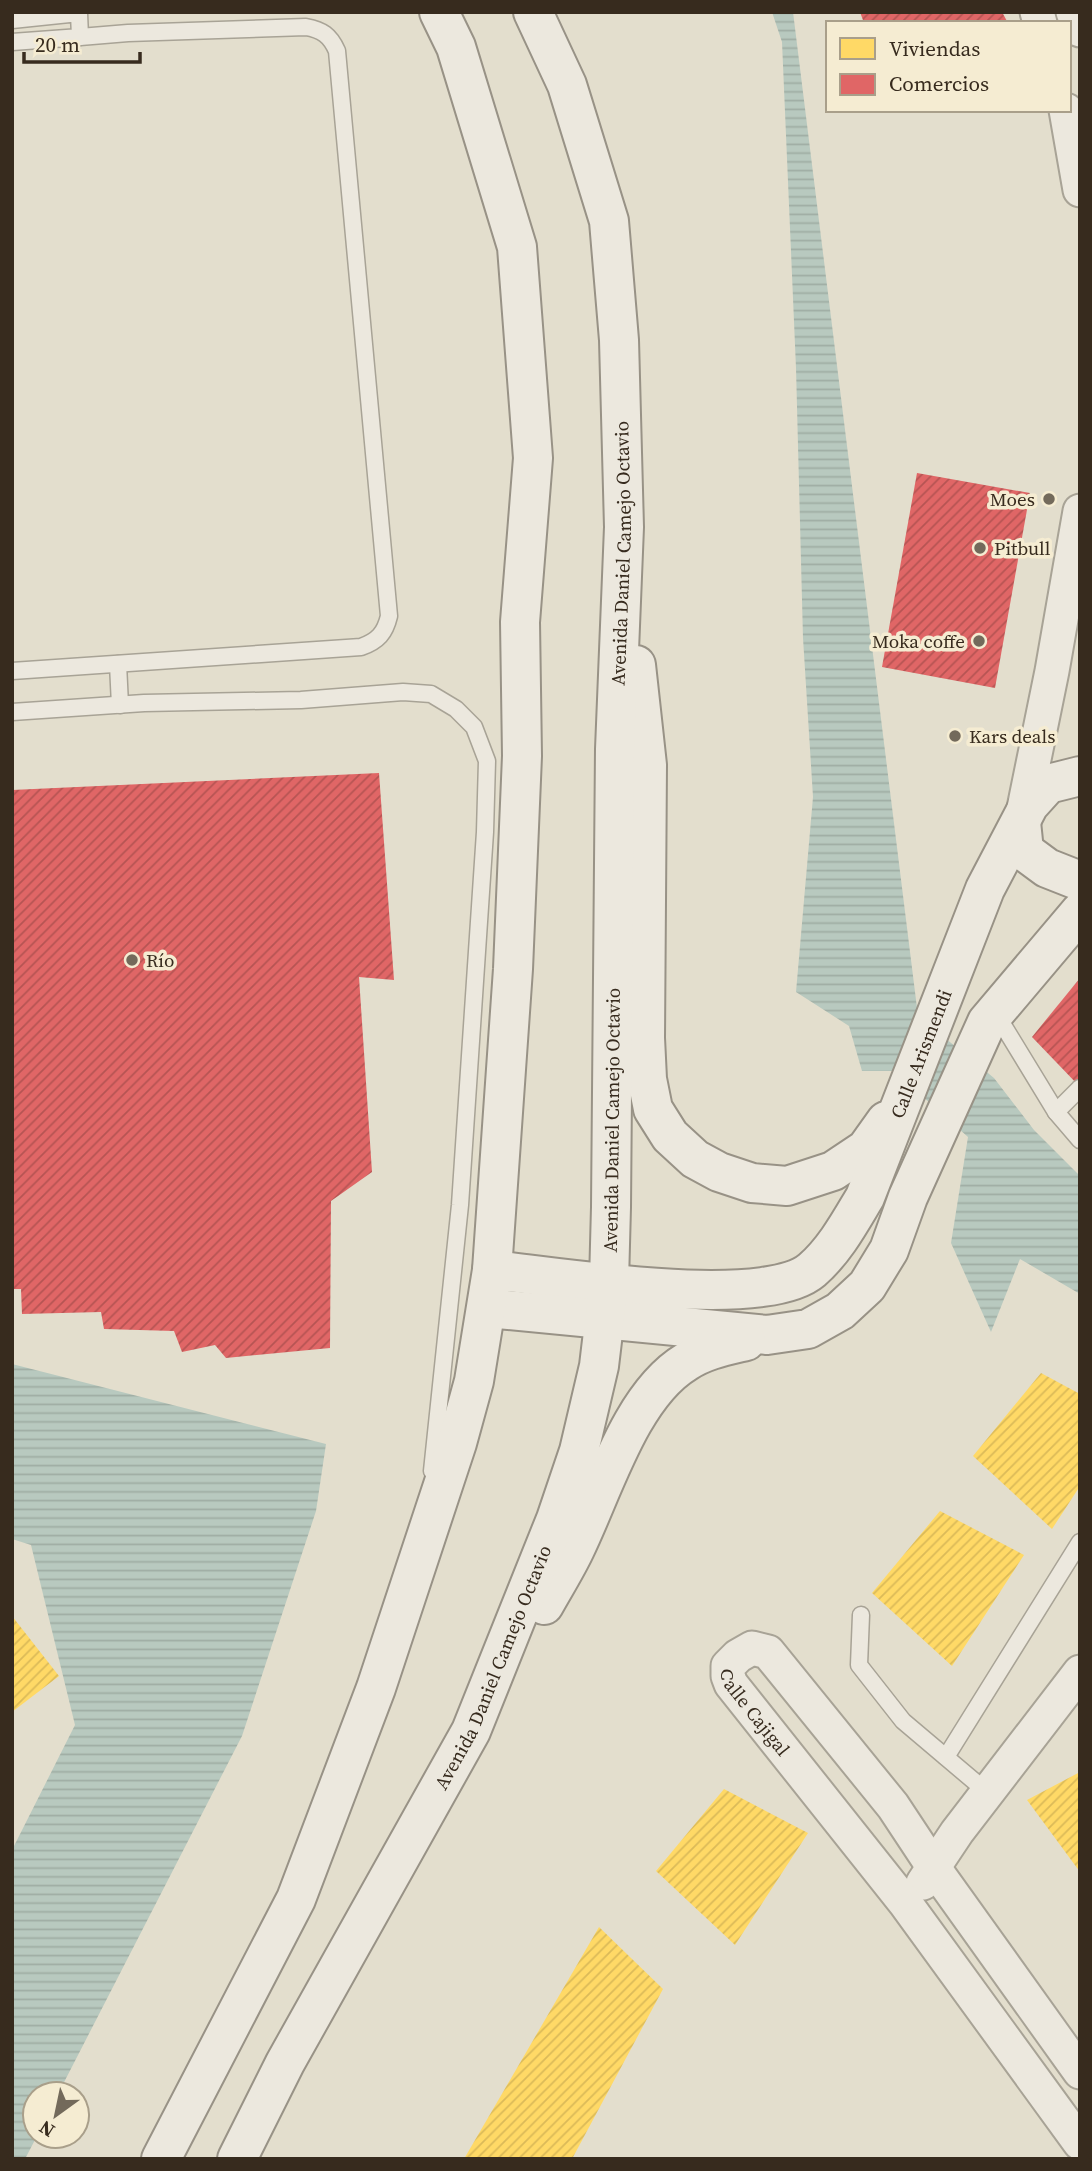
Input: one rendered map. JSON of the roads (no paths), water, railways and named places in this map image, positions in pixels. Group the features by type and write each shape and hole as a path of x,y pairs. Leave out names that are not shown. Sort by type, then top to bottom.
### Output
{"street":[{"path":"161,2159 296,1899 376,1688 457,1443 474,1381 492,1270 513,969 522,756 520,622 533,458 517,247 456,47 439,12"},
{"name":"Avenida Daniel Camejo Octavio","path":"237,2159 285,2063 471,1731 556,1519 579,1451 599,1366 606,1320 609,1282 614,763 624,527 620,340 608,221 567,85 533,12"},
{"path":"1073,12 1080,30"},
{"path":"1066,112 1080,190"},
{"name":"Calle Arismendi","path":"492,1270 717,1291 780,1285 811,1271 840,1238 865,1197 985,889 1021,822 1052,671 1080,511"},
{"path":"621,595 635,650 647,765 645,1038 647,1079 653,1109 670,1136 695,1159 719,1172 752,1183 788,1186 833,1171 866,1149 900,1103"},
{"path":"1080,776 1048,784 1029,805 1021,822 1024,851 1047,868 1080,881"},
{"path":"471,1731 575,1549 634,1421 660,1384 684,1363 708,1350 767,1335 808,1329 840,1311 867,1286 889,1250 908,1197 991,1017 1080,912"},
{"path":"487,1308 767,1335"},
{"name":"Calle Cajigal","path":"1076,2060 934,1868 893,1806 768,1652 752,1648 728,1666 727,1675 731,1684 906,1904 1080,2143"},
{"path":"906,1904 957,1832 1080,1672"}],"lane":[{"path":"12,20 80,13 80,37"},
{"path":"12,42 128,33 306,27 327,34 333,42 338,64 389,616 386,628 379,638 361,647 12,671"},
{"path":"118,664 120,705"},
{"path":"12,712 403,692 431,694 456,709 474,727 487,761 485,832 460,1205 422,1546"},
{"path":"991,1017 1056,1112 1080,1140"},
{"path":"1056,1112 1080,1088"},
{"path":"946,1757 1080,1542"},
{"path":"861,1615 859,1665 903,1721 987,1793"}],"place":[{"name":"Moes","path":"1049,499"},
{"name":"Pitbull","path":"980,548"},
{"name":"Moka coffe","path":"979,641"},
{"name":"Kars deals","path":"955,736"},
{"name":"Río","path":"132,960"}]}
